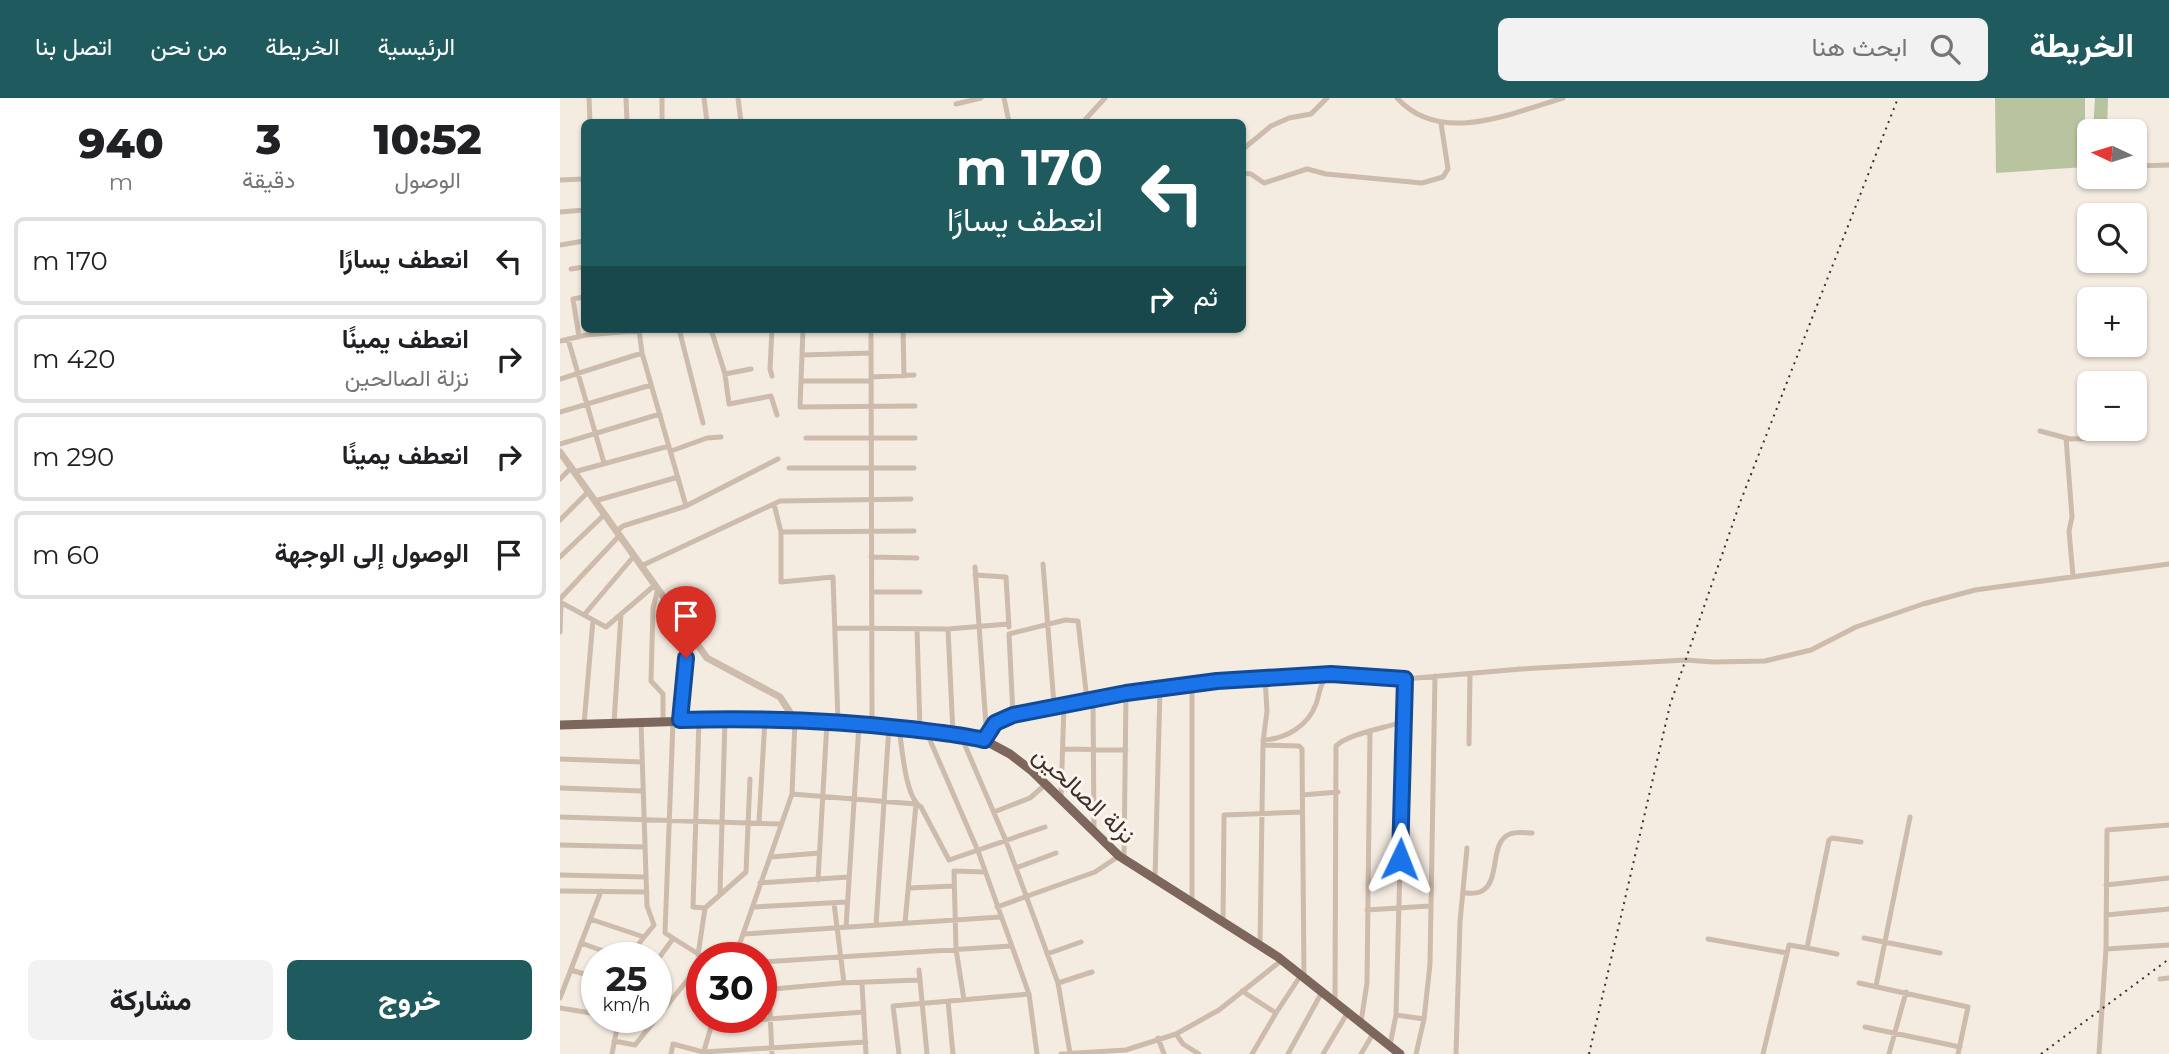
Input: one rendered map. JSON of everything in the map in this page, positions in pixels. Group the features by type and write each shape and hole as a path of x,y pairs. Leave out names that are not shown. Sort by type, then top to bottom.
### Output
{"main road":[{"name":"نزلة الصالحين","path":"560,725 765,719 859,723 986,736 1046,784 1121,858 1282,960 1401,1054"}],"street":[{"path":"589,98 590,119"},
{"path":"626,98 626,119"},
{"path":"662,98 662,119"},
{"path":"704,98 706,119"},
{"path":"737,98 740,119"},
{"path":"956,104 981,98"},
{"path":"1004,98 1008,119"},
{"path":"1089,119 1105,98"},
{"path":"1246,147 1271,125 1289,117 1311,114 1327,98"},
{"path":"1397,98 1420,116 1441,123 1462,124 1563,98"},
{"path":"1246,173 1264,183 1307,169 1326,174 1422,183 1443,177 1448,169 1441,123"},
{"path":"2147,166 2169,165"},
{"path":"560,180 581,179"},
{"path":"560,212 581,210"},
{"path":"560,245 581,242"},
{"path":"571,269 581,267"},
{"path":"579,337 573,299 581,298"},
{"path":"560,341 596,333"},
{"path":"636,333 687,506"},
{"path":"680,333 703,423"},
{"path":"712,333 729,404 771,396 777,415"},
{"path":"772,333 772,376"},
{"path":"803,333 800,407 915,406"},
{"path":"871,333 872,724"},
{"path":"903,333 904,376"},
{"path":"568,339 604,463"},
{"path":"560,379 642,353"},
{"path":"802,355 871,353"},
{"path":"724,374 751,369"},
{"path":"801,381 914,375"},
{"path":"560,412 652,385"},
{"path":"560,444 660,414"},
{"path":"2040,431 2077,438"},
{"path":"560,479 572,470 721,437"},
{"path":"806,438 915,438"},
{"path":"2066,438 2073,576"},
{"path":"560,452 707,658 780,697 795,720 792,794 741,942"},
{"path":"560,632 560,601 623,526 687,506 723,485 778,459"},
{"path":"789,468 914,468"},
{"path":"595,501 678,477"},
{"path":"560,520 589,492"},
{"path":"641,566 780,501 911,499"},
{"path":"774,504 781,533 781,582 834,577 838,722"},
{"path":"560,557 605,514"},
{"path":"781,533 914,531"},
{"path":"584,615 634,556"},
{"path":"872,557 917,558"},
{"path":"1043,564 1054,705"},
{"path":"986,736 995,723 1013,715 1054,705 1192,685 1331,674 1405,679 1686,660 1765,661 1811,650 1856,627 1975,590 2169,564"},
{"path":"975,567 986,736"},
{"path":"975,575 1006,577 1013,715"},
{"path":"560,601 606,627 656,587"},
{"path":"656,587 651,681 663,694 672,720"},
{"path":"872,593 920,592"},
{"path":"614,723 621,614"},
{"path":"1009,634 1073,619 1078,621 1090,700 1094,749 1094,833"},
{"path":"584,724 593,620"},
{"path":"836,628 948,629 1008,624"},
{"path":"917,629 923,731 978,851 1029,994 1037,1054"},
{"path":"948,629 957,735 1006,841 1058,983 1070,1053"},
{"path":"686,658 672,720 665,933 686,949"},
{"path":"1263,742 1298,729 1315,707 1319,686 1331,674"},
{"path":"1469,744 1470,674"},
{"path":"1416,1054 1424,1019 1430,964 1435,676"},
{"path":"1260,945 1263,742 1267,711 1265,678"},
{"path":"1390,1045 1396,1015 1405,679"},
{"path":"1192,685 1192,901"},
{"path":"1155,879 1160,689"},
{"path":"997,907 1095,872 1121,858 1126,693"},
{"path":"1061,799 1064,704"},
{"path":"720,893 725,719"},
{"path":"759,823 765,719"},
{"path":"699,720 693,907 705,908"},
{"path":"640,942 654,925 647,906 641,722"},
{"path":"818,880 827,722"},
{"path":"1335,1002 1337,744 1352,736 1402,722"},
{"path":"846,927 859,723"},
{"path":"876,925 888,726"},
{"path":"899,728 907,778 916,804 905,923"},
{"path":"1361,1022 1367,983 1372,758 1370,733"},
{"path":"1252,1054 1302,976 1301,747 1263,742"},
{"path":"1064,749 1126,750"},
{"path":"560,759 642,762"},
{"path":"702,942 705,908 746,872 750,779"},
{"path":"994,812 1030,798 1046,784"},
{"path":"560,788 643,791"},
{"path":"1302,795 1338,792"},
{"path":"792,794 916,804 921,807 949,860 1045,827"},
{"path":"1223,922 1223,818 1226,814 1301,812"},
{"path":"560,817 781,824"},
{"path":"1877,986 1910,817"},
{"path":"2099,1054 2106,949 2107,830 2169,825"},
{"path":"1463,893 1479,892 1487,886 1500,843 1506,835 1532,833"},
{"path":"1807,948 1830,838 1861,842"},
{"path":"560,845 645,847"},
{"path":"1456,1054 1458,954 1467,848"},
{"path":"771,857 819,853"},
{"path":"1016,868 1056,853"},
{"path":"964,1000 956,949 954,871 985,872"},
{"path":"560,875 646,877"},
{"path":"760,883 849,877"},
{"path":"2106,885 2169,878"},
{"path":"909,888 954,886"},
{"path":"581,942 601,891"},
{"path":"560,892 647,892"},
{"path":"753,907 848,902"},
{"path":"834,903 844,983"},
{"path":"1367,910 1429,906"},
{"path":"2106,915 2169,909"},
{"path":"744,933 1000,917"},
{"path":"590,919 644,937"},
{"path":"1864,938 1940,953"},
{"path":"1708,939 1787,953"},
{"path":"1047,954 1081,942"},
{"path":"560,998 581,943"},
{"path":"1763,1054 1790,944 1837,954"},
{"path":"2106,949 2169,945"},
{"path":"777,961 1011,946"},
{"path":"1061,1054 1126,1050 1176,1034 1219,1010 1282,960"},
{"path":"571,970 581,973"},
{"path":"919,970 927,1054"},
{"path":"1058,983 1092,972"},
{"path":"614,1041 635,1045 686,978"},
{"path":"2160,979 2169,978"},
{"path":"777,989 844,983 919,981"},
{"path":"1859,983 1968,1007 1959,1051 1865,1027"},
{"path":"862,984 866,1054"},
{"path":"1242,991 1276,1013"},
{"path":"1288,1054 1322,992"},
{"path":"1889,1054 1906,992"},
{"path":"899,1054 893,1006 1029,994"},
{"path":"948,1001 953,1054"},
{"path":"560,1009 581,1012"},
{"path":"777,1018 864,1012"},
{"path":"1323,1054 1348,1012"},
{"path":"1396,1015 1424,1019"},
{"path":"1361,1054 1374,1032"},
{"path":"612,1054 616,1033"},
{"path":"703,1053 709,1033"},
{"path":"771,1033 772,1051"},
{"path":"1176,1034 1183,1044 1199,1054"},
{"path":"1158,1038 1164,1054"},
{"path":"671,1054 673,1044 703,1053 772,1051 866,1042"}],"green space":[{"path":"1995,98 2085,98 2085,119 2077,119 2077,168 1996,173"},
{"path":"2095,98 2108,98 2107,119 2094,119"}],"railway":[{"path":"1589,1054 1670,705 1741,500 1898,98"},
{"path":"2041,1054 2169,959"}],"route":[{"path":"686,658 680,720 759,719 869,724 984,740 995,723 1013,715 1126,693 1217,681 1331,674 1405,679 1400,859"}]}
